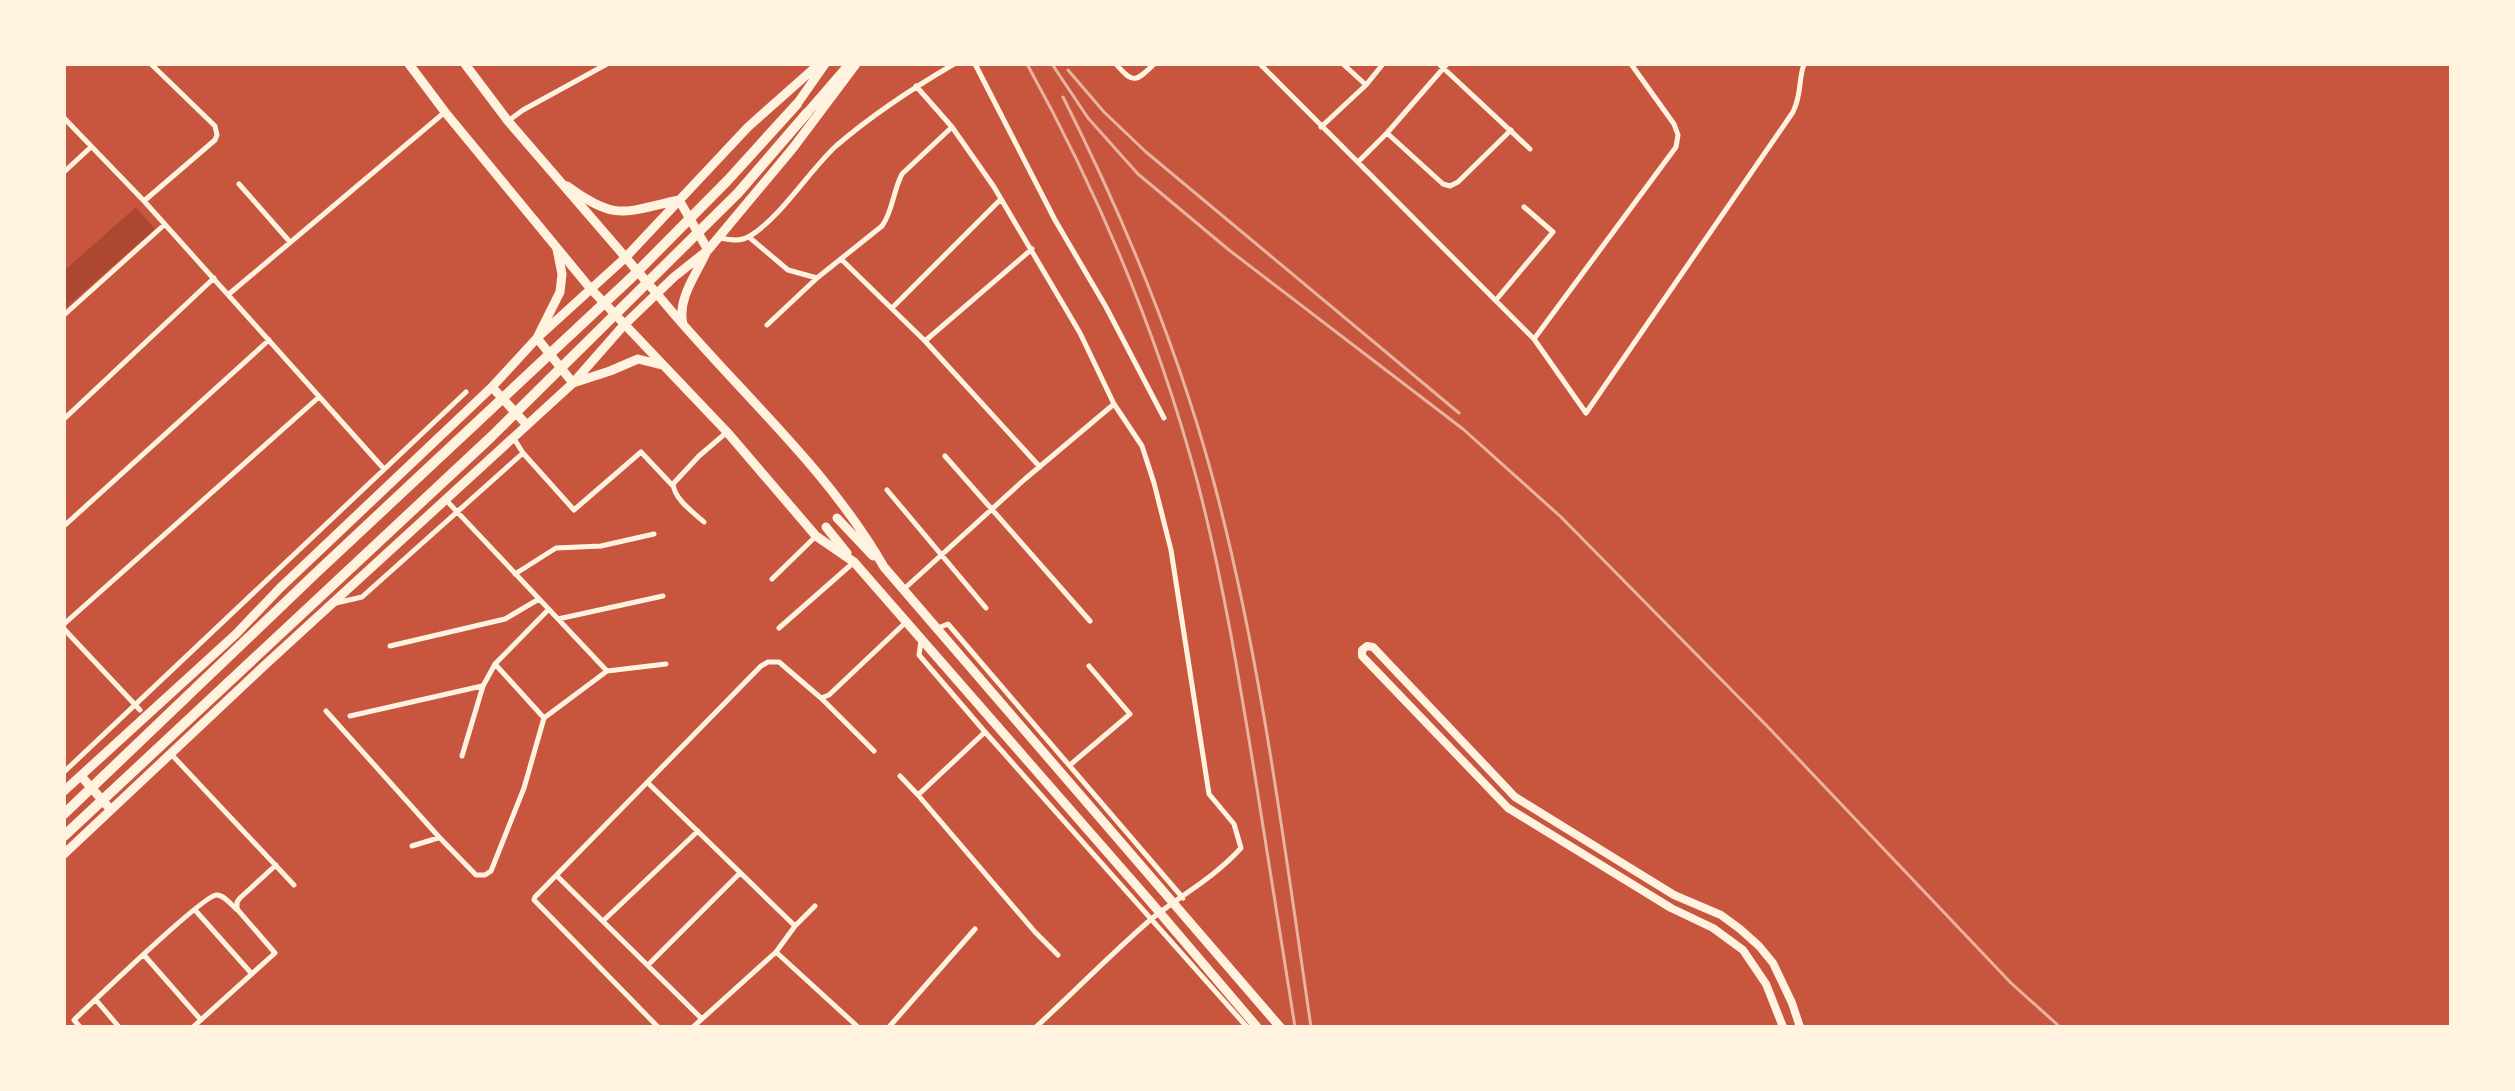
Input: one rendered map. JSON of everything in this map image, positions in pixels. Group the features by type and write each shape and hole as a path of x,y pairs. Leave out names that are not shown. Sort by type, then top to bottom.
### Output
{"highway":[{"path":"64,814 631,278 728,180 797,104"},
{"path":"64,836 501,427 738,193 807,113"}],"main road":[{"path":"409,64 445,112 623,326 727,432 816,536 854,562"},
{"path":"465,64 508,121 625,258 778,428 862,530 884,567"},
{"path":"797,104 822,64"},
{"path":"64,791 236,634 280,588 492,387 537,338 625,258 748,127 822,64"},
{"path":"807,113 853,64"},
{"path":"64,854 573,383 623,326 720,238 793,148 853,64"},
{"path":"561,181 588,202 612,212 629,212 679,200"},
{"path":"679,200 708,250"},
{"path":"537,338 560,292 562,274 557,249"},
{"path":"683,325 681,315 687,289 708,250"},
{"path":"537,338 573,383"},
{"path":"573,383 638,359 662,365"},
{"path":"492,387 527,425"},
{"path":"837,518 904,589 1280,1027"},
{"path":"826,527 1257,1027"},
{"path":"1783,1027 1766,984 1743,950 1713,928 1661,903 1508,808 1362,656 1362,650 1367,646 1373,647 1515,797 1674,895 1721,915 1740,929 1773,963 1800,1027"},
{"path":"81,776 111,810"}],"street":[{"path":"144,201 217,135 215,126 151,64"},
{"path":"508,121 607,64"},
{"path":"720,238 733,241 749,237 763,226 835,147 916,86 954,64"},
{"path":"975,64 1055,220 1106,307 1164,418"},
{"path":"1116,64 1127,77 1134,79 1154,64"},
{"path":"1260,64 1534,339 1586,413 1793,112 1800,97 1804,64"},
{"path":"1343,64 1366,85"},
{"path":"1321,127 1366,85 1383,64"},
{"path":"1534,339 1676,147 1678,135 1674,124 1631,64"},
{"path":"1358,162 1387,133 1443,65 1530,149"},
{"path":"916,86 952,127 1001,199 1080,333 1114,404 1142,446 1171,550 1209,794 1234,824 1241,848 1215,874 1152,919 1036,1027"},
{"path":"229,294 445,112"},
{"path":"64,118 229,294 384,469"},
{"path":"767,325 817,278 882,226 888,218 902,174 952,127"},
{"path":"1387,133 1443,184 1450,186 1458,182 1511,130"},
{"path":"64,172 91,147"},
{"path":"239,184 290,242"},
{"path":"892,308 1001,199"},
{"path":"1496,300 1553,232 1524,207"},
{"path":"64,315 164,225"},
{"path":"749,237 788,270 817,278"},
{"path":"925,341 1032,249"},
{"path":"842,260 925,341 1040,467"},
{"path":"64,419 214,278"},
{"path":"64,526 269,340"},
{"path":"64,772 466,392"},
{"path":"140,710 64,626 319,397"},
{"path":"904,589 1114,404"},
{"path":"673,486 691,464 727,432"},
{"path":"513,437 523,453 574,510 641,452 673,486 680,499 704,522"},
{"path":"331,605 362,597 523,453"},
{"path":"945,456 1090,621"},
{"path":"887,490 986,608"},
{"path":"446,500 607,671"},
{"path":"515,574 556,548 601,546 654,534"},
{"path":"772,579 816,536"},
{"path":"779,628 854,562"},
{"path":"558,619 663,596"},
{"path":"390,646 505,619 539,599"},
{"path":"462,756 483,686 495,664 548,610"},
{"path":"821,698 829,695 906,622"},
{"path":"937,628 948,624 1183,898"},
{"path":"922,640 919,655 1247,1027"},
{"path":"658,1027 534,900 768,662 779,662 821,698 874,751"},
{"path":"495,664 544,718"},
{"path":"326,711 439,837 476,875 485,875 491,871 524,788 544,718 607,671 666,664"},
{"path":"1070,765 1130,714 1089,666"},
{"path":"350,716 483,686"},
{"path":"918,795 985,732"},
{"path":"171,754 294,885"},
{"path":"900,776 1058,955"},
{"path":"648,783 795,926"},
{"path":"603,921 698,831"},
{"path":"412,846 439,837"},
{"path":"237,909 240,898 276,865"},
{"path":"648,965 740,873"},
{"path":"557,876 702,1019"},
{"path":"80,1027 74,1020 195,910 216,895 221,895 275,953 193,1027"},
{"path":"693,1027 776,952 815,906"},
{"path":"195,910 252,974"},
{"path":"889,1027 975,929"},
{"path":"776,952 858,1027"},
{"path":"144,955 201,1020"},
{"path":"96,1000 119,1027"}],"shaded area":[{"path":"136,207 155,229 64,309 64,271"}],"railway":[{"path":"1027,64 1079,165 1125,269 1165,375 1198,484 1237,666 1295,1027"},
{"path":"1052,64 1088,118 1138,174 1229,250 1463,429 1561,517 1767,726 2011,983 2060,1027"},
{"path":"1068,70 1104,112 1146,152 1459,413"},
{"path":"1063,97 1108,190 1148,284 1183,380 1213,479 1258,683 1311,1027"}]}
